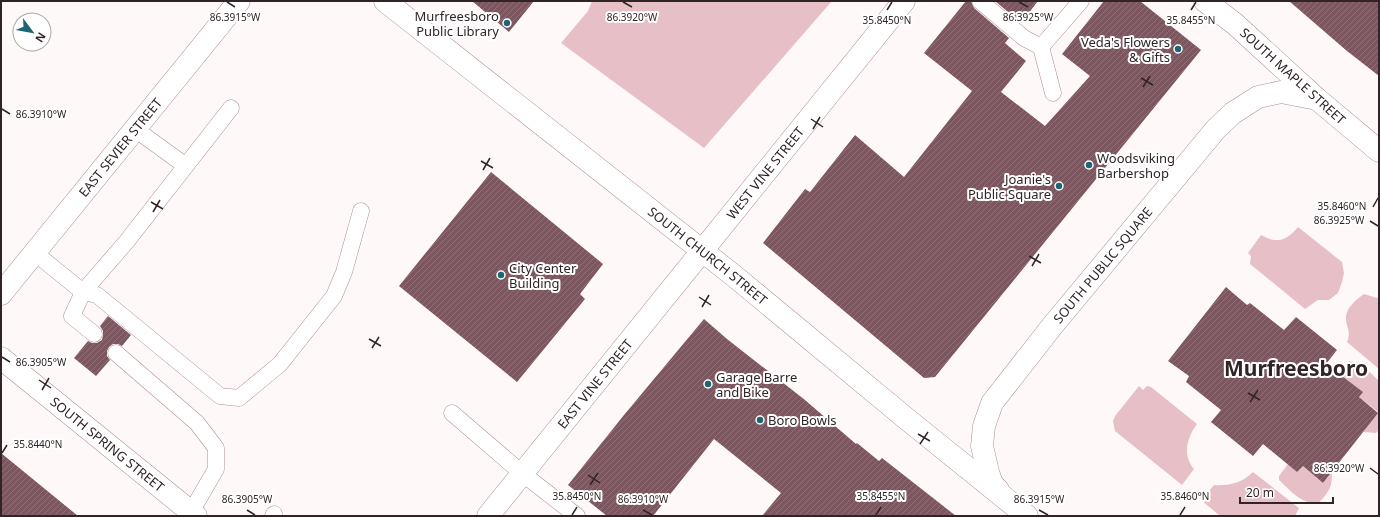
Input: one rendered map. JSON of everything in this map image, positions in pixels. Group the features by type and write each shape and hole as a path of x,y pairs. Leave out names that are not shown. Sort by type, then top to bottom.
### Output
{"street":[{"name":"EAST SEVIER STREET","path":"1,294 239,1"},
{"name":"SOUTH CHURCH STREET","path":"385,1 733,275 1020,511"},
{"name":"WEST VINE STREET","path":"703,252 904,1"},
{"name":"SOUTH MAPLE STREET","path":"1205,1 1235,24 1317,99 1379,151"},
{"name":"SOUTH PUBLIC SQUARE","path":"1020,511 992,484 988,472 982,446 984,426 992,403 1053,325 1216,129 1233,113 1258,98 1281,92 1317,99"},
{"name":"EAST VINE STREET","path":"488,516 703,252"},
{"name":"SOUTH SPRING STREET","path":"1,358 193,514"}],"lane":[{"path":"980,1 1024,38 1041,48 1053,93"},
{"path":"1041,48 1082,1"},
{"path":"94,334 72,316 83,292 127,241 232,108"},
{"path":"136,129 186,166"},
{"path":"34,253 83,292 97,295 220,396 239,398 280,364 334,296 344,272 361,211"},
{"path":"116,353 197,423 216,448 216,470 193,514"},
{"path":"452,413 523,474 577,516"}],"shaded area":[{"path":"592,1 832,1 704,148 561,43 588,11"},
{"path":"1298,227 1342,262 1344,273 1338,293 1329,300 1318,300 1305,309 1250,264 1251,256 1248,253 1261,235 1272,240 1281,240 1290,235"},
{"path":"1364,294 1377,298 1379,297 1379,369 1347,342 1349,331 1346,316 1348,309"},
{"path":"1349,361 1369,371 1379,381 1379,430 1376,433 1363,432 1378,412 1359,397 1362,392 1339,374"},
{"path":"1139,386 1143,390 1147,386 1151,387 1197,424 1187,446 1188,458 1194,469 1182,485 1115,431 1113,421 1115,416"},
{"path":"1288,464 1297,472 1303,466 1323,483 1332,472 1329,490 1318,504 1301,499 1279,480 1279,476"},
{"path":"1253,472 1299,508 1295,516 1220,516 1201,500 1214,485 1235,483 1249,476"}],"building":[{"name":"Murfreesboro Public Library","path":"472,1 534,1 509,32"},
{"path":"966,1 971,1 974,8 1009,38 1005,43 1026,61 1001,92 1045,126 1090,76 1062,54 1104,1 1140,1 1201,50 935,377 924,378 763,243 805,189 810,192 855,135 904,177 972,91 924,53"},
{"path":"995,1 1038,1 1021,23"},
{"path":"1289,1 1379,1 1379,76 1347,51"},
{"name":"City Center Building","path":"491,172 603,264 580,294 585,299 517,382 399,286"},
{"path":"1226,287 1247,305 1250,303 1284,330 1296,317 1337,350 1326,364 1363,392 1359,397 1378,413 1323,483 1303,466 1297,472 1263,444 1253,456 1211,422 1221,410 1186,382 1189,376 1168,361"},
{"path":"108,316 131,335 122,346 113,344 109,347 107,356 110,360 96,376 74,358 88,341 97,343 102,340 103,331 100,326"},
{"path":"704,319 727,339 805,400 856,444 857,443 879,461 882,458 956,516 762,516 781,493 714,439 653,516 607,516 568,485"},
{"path":"1,453 78,516 1,516"}],"place":[{"name":"Murfreesboro Public Library","path":"507,23"},
{"name":"Veda's Flowers & Gifts","path":"1178,49"},
{"name":"Woodsviking Barbershop","path":"1089,165"},
{"name":"Joanie's Public Square","path":"1059,186"},
{"name":"City Center Building","path":"501,275"},
{"name":"Garage Barre and Bike","path":"708,384"},
{"name":"Boro Bowls","path":"760,420"}],"district":[{"name":"Murfreesboro","path":"1296,368"}]}
